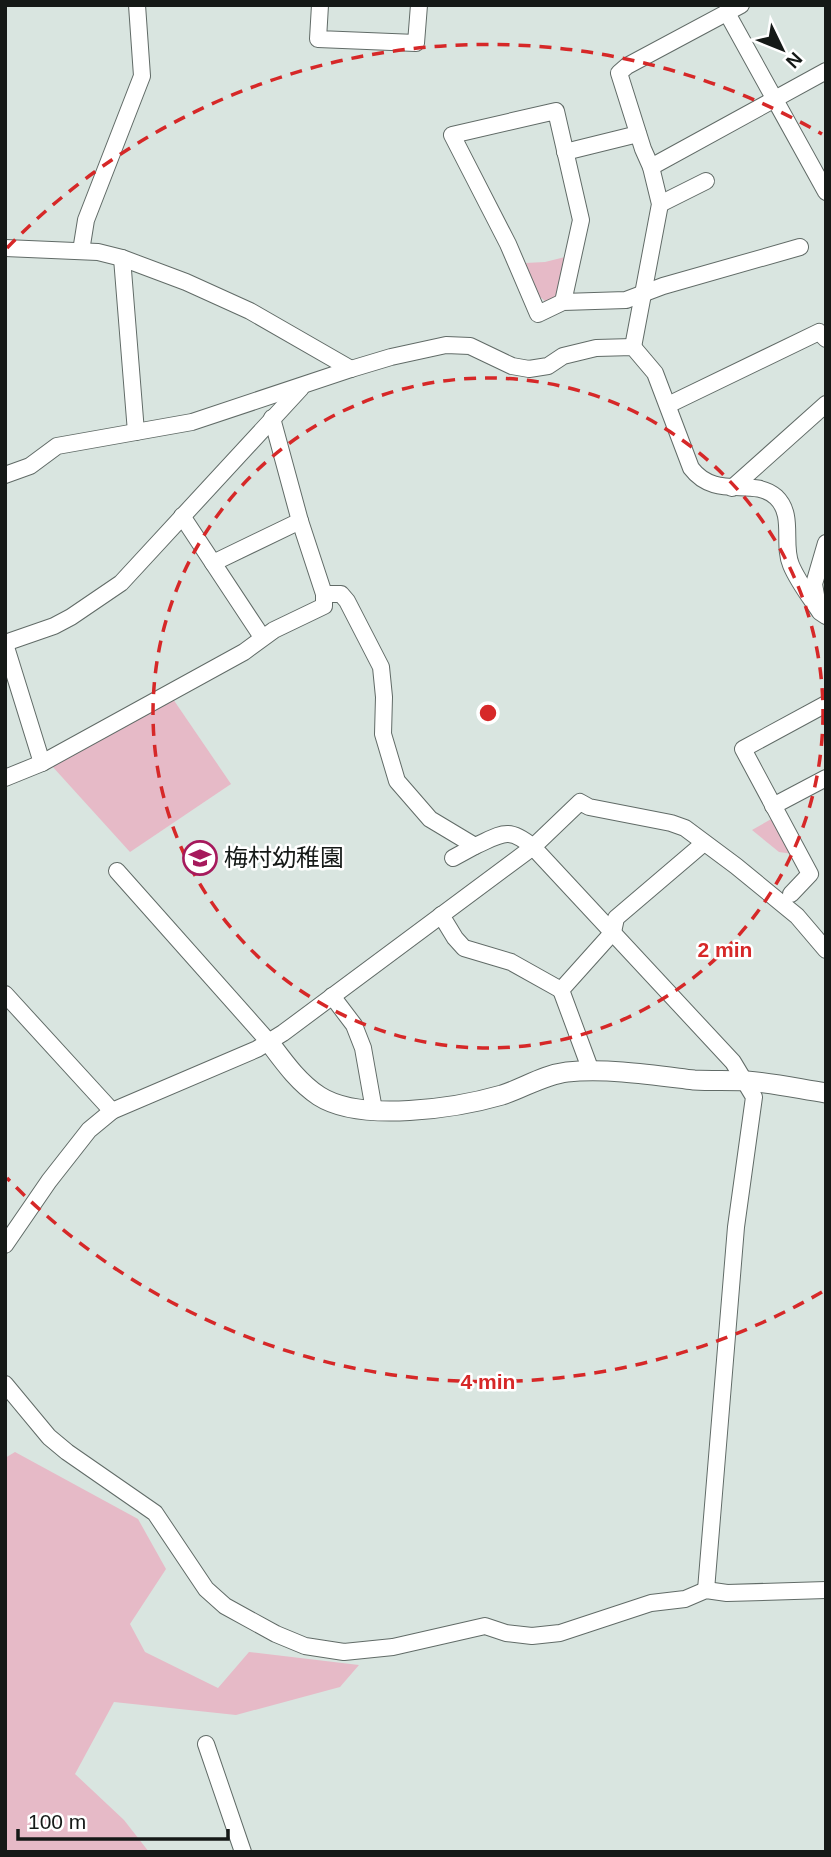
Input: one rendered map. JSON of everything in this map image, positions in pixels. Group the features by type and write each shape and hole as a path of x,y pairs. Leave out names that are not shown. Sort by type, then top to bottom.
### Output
{"street":[{"path":"81,251 86,220 142,76 137,5"},
{"path":"320,5 318,39 416,43 419,5"},
{"path":"632,347 660,204 651,167 619,73 627,66 734,9 775,99 825,187"},
{"path":"651,167 826,71"},
{"path":"563,302 581,220 556,111 452,135 508,244 538,314 563,302 626,300 643,292 800,247"},
{"path":"565,152 638,134"},
{"path":"660,204 706,181"},
{"path":"6,246 98,252 122,258 187,282 250,311 351,369"},
{"path":"122,258 136,432"},
{"path":"668,405 819,332 826,339"},
{"path":"5,475 30,466 57,446 192,422 351,369 446,345 470,346 512,366 529,369 548,366 563,356 596,348 632,347"},
{"path":"632,347 655,373 696,475 718,486 752,488 775,496 784,509 790,563 823,614"},
{"path":"42,763 5,643 54,625 121,583 303,386"},
{"path":"732,488 826,404"},
{"path":"5,778 42,763 244,652 262,636 324,606 324,594 272,418"},
{"path":"182,516 262,636"},
{"path":"213,563 300,520"},
{"path":"823,614 814,584 826,543"},
{"path":"324,594 341,594 347,601 381,667 384,697 383,734 397,781 429,818 475,846"},
{"path":"790,894 810,874 743,748 826,704"},
{"path":"773,806 826,778"},
{"path":"5,1245 75,1147 89,1130 112,1111 269,1042 533,847 580,802 589,807 685,828 797,916 826,950"},
{"path":"453,858 505,833 519,835 733,1062 754,1097 736,1227 706,1590"},
{"path":"561,990 613,932 616,918 704,843"},
{"path":"117,871 269,1042 297,1078 321,1097 346,1105 374,1110 445,1108 505,1094 549,1075 591,1071 719,1082 745,1081 826,1093"},
{"path":"441,915 454,938 464,948 510,962 561,990 591,1071"},
{"path":"5,994 112,1111"},
{"path":"332,996 354,1025 363,1048 374,1110"},
{"path":"5,1384 49,1437 155,1513 206,1589 225,1606 276,1634 305,1646 344,1652 393,1647 485,1626 506,1633 532,1636 560,1633 651,1604 685,1599 706,1590 727,1593 826,1590"},
{"path":"206,1744 243,1852"}],"shaded area":[{"path":"565,257 557,298 546,302 539,296 525,263"},
{"path":"173,699 231,784 130,852 52,766"},
{"path":"773,818 793,854 779,852 752,830"},
{"path":"15,1452 138,1519 166,1569 130,1624 145,1652 218,1688 249,1652 359,1665 340,1687 236,1715 114,1702 75,1774 124,1820 149,1852 5,1852 5,1458"}],"place":[{"name":"梅村幼稚園","path":"200,858"}]}
